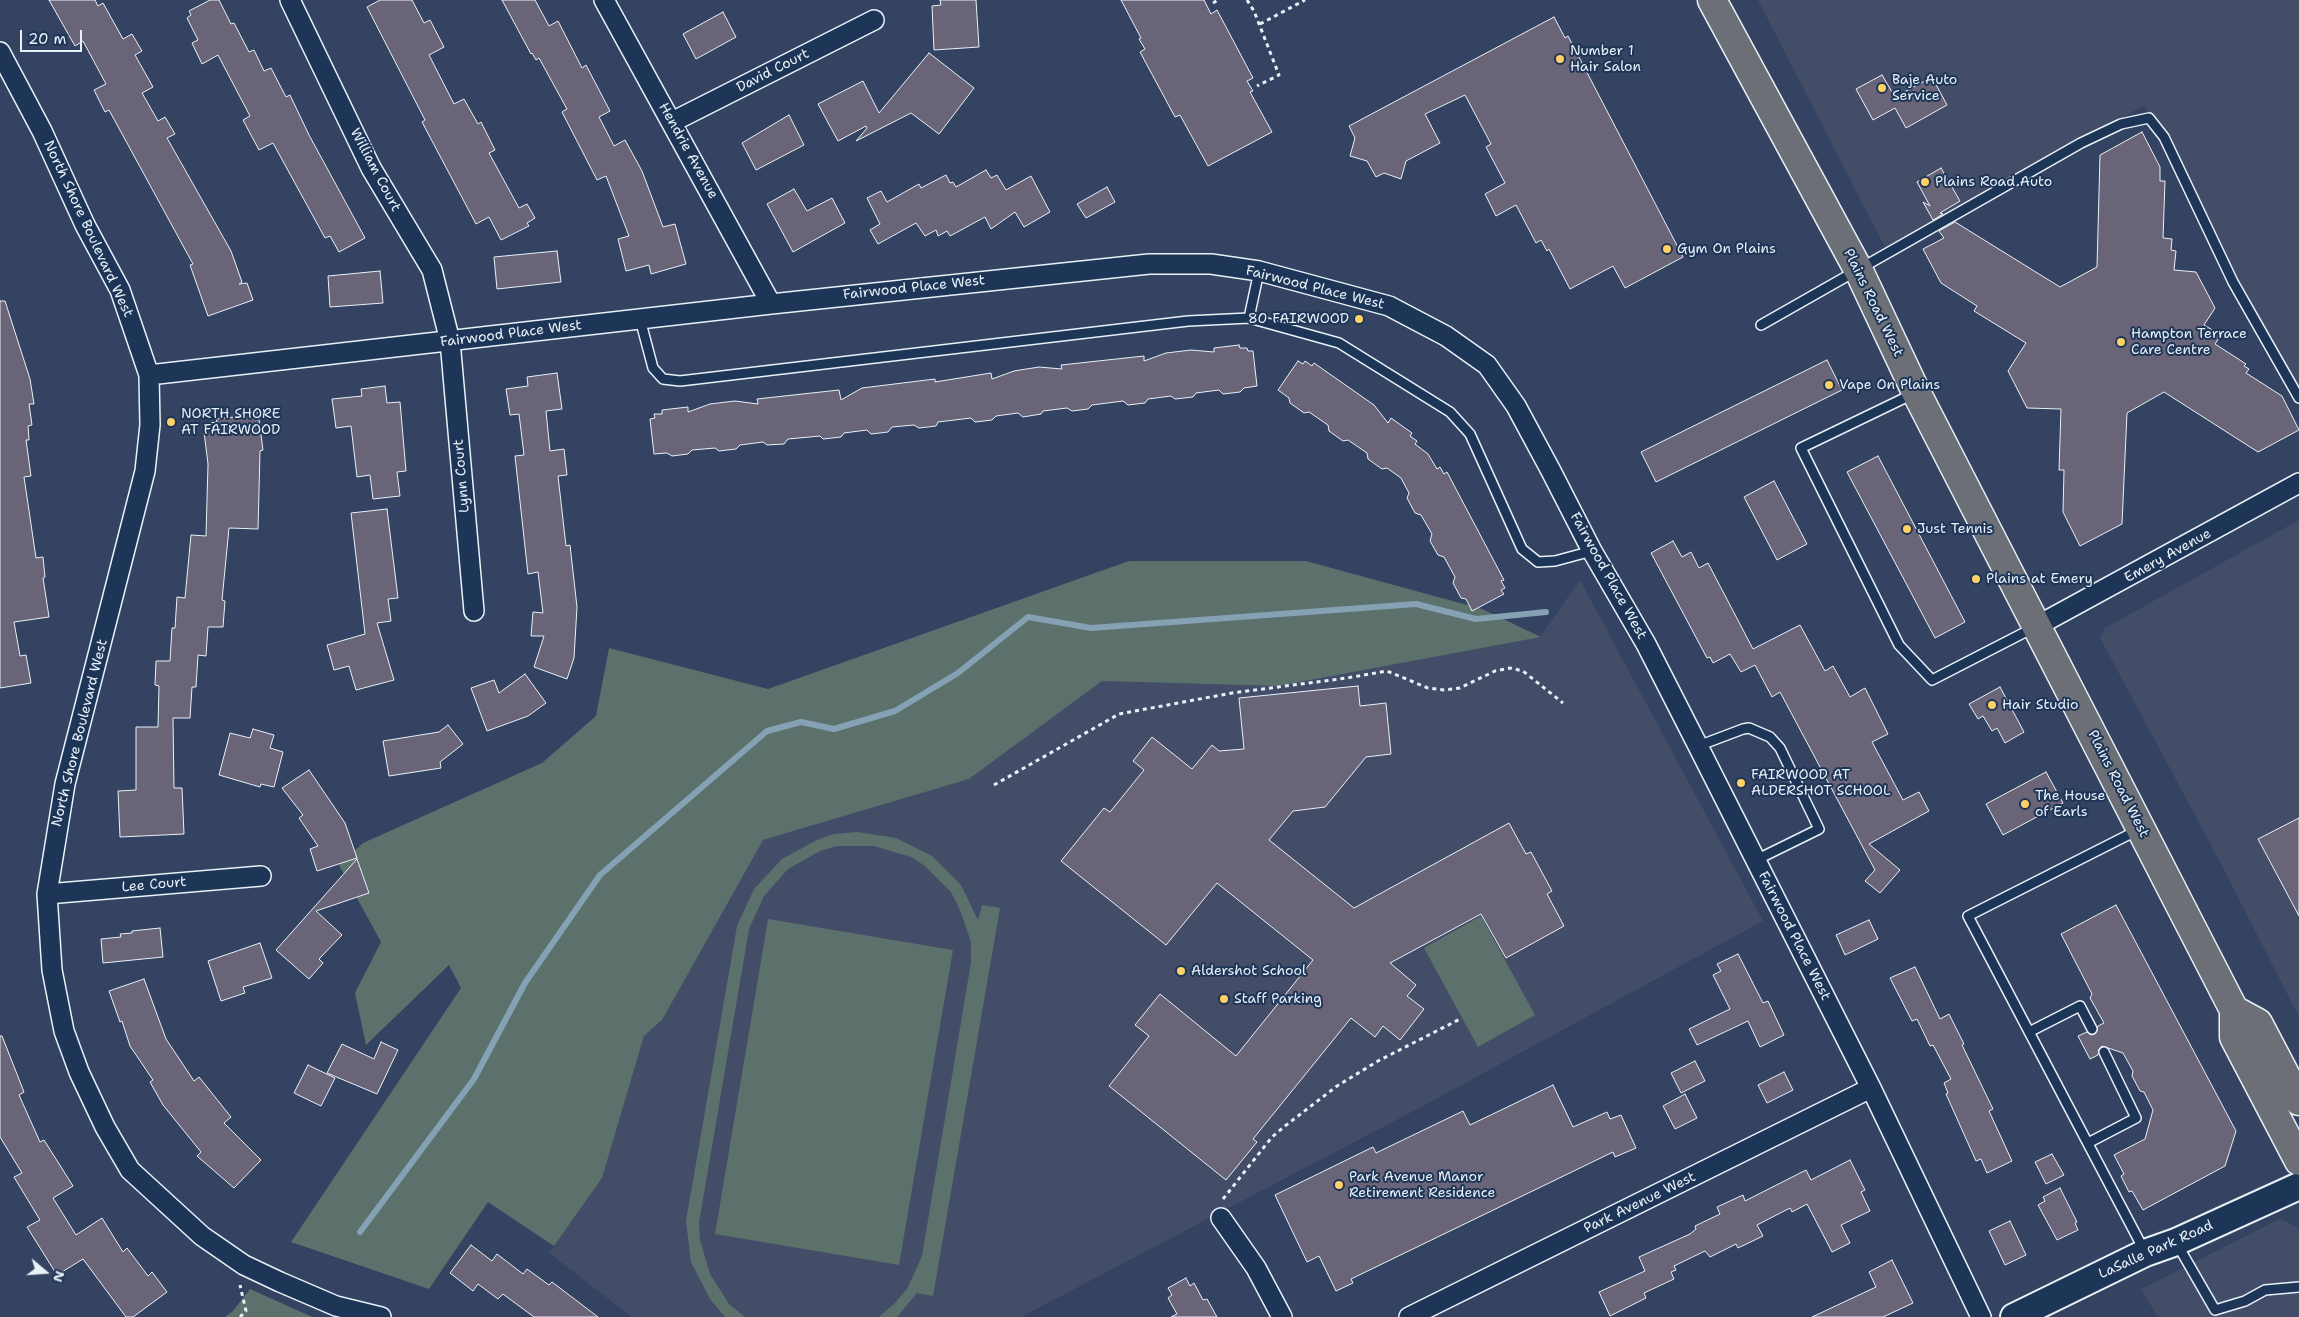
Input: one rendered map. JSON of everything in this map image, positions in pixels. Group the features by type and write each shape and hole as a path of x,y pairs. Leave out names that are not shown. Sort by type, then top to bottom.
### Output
{"main road":[{"name":"Plains Road West","path":"1712,0 1859,271 1916,392 2035,627 2234,1010 2234,1036 2299,1161"},
{"path":"2234,1010 2258,1023 2299,1101"},
{"name":"LaSalle Park Road","path":"2014,1317 2145,1253 2176,1242 2299,1186"}],"street":[{"name":"William Court","path":"290,0 371,168 432,270 450,341"},
{"name":"Hendrie Avenue","path":"604,0 771,304"},
{"name":"David Court","path":"672,122 874,20"},
{"name":"North Shore Boulevard West","path":"0,52 42,131 85,226 120,290 149,375 150,425 145,471 65,784 47,894 52,970 64,1031 79,1072 105,1127 130,1170 202,1236 244,1265 336,1306 381,1317"},
{"name":"Fairwood Place West","path":"149,375 771,304 1149,264 1211,264 1258,271 1389,306 1446,336 1487,365 1516,406 1592,551 1646,644 1871,1088 1981,1317"},
{"name":"Lynn Court","path":"450,341 474,611"},
{"name":"Emery Avenue","path":"2035,627 2299,483"},
{"name":"Lee Court","path":"47,894 261,876"},
{"name":"Park Avenue West","path":"1409,1317 1871,1088"},
{"path":"1221,1218 1256,1268 1282,1317"}],"lane":[{"path":"1761,325 1859,271 2081,143 2121,124 2150,118 2164,137 2232,282 2299,398"},
{"path":"1249,318 1258,271"},
{"path":"640,319 652,368 664,379 680,381 1188,321 1249,318 1339,343 1450,412 1470,434 1522,549 1538,562 1555,561 1592,551"},
{"path":"1916,392 1802,448 1898,645 1932,680 2035,627"},
{"path":"1698,746 1743,728 1749,728 1770,737 1780,748 1819,828 1756,860"},
{"path":"2141,828 1968,916 2145,1253"},
{"path":"2029,1032 2080,1006 2092,1029"},
{"path":"2088,1143 2136,1118 2104,1052"},
{"path":"2176,1242 2212,1313 2245,1301 2265,1290 2299,1287"}],"path":[{"path":"1213,3 1218,0"},
{"path":"1247,0 1260,24 1279,75 1257,86"},
{"path":"1260,24 1304,0"},
{"path":"994,784 1119,714 1232,693 1387,671 1428,688 1444,690 1460,688 1495,671 1510,668 1523,671 1562,702"},
{"path":"1222,1200 1272,1137 1284,1126 1337,1086 1378,1061 1462,1018"},
{"path":"240,1317 246,1311 240,1283 244,1265"}],"shaded area":[{"path":"1758,0 2299,0 2299,391 2144,105 1891,259"},
{"path":"2299,520 2299,1017 2218,858 2100,638 2105,628"},
{"name":"Aldershot School","path":"1580,580 1763,921 1421,1107 1021,1317 632,1317 549,1253 602,1178 644,1036 662,1020 762,840 969,779 1102,681 1278,686 1540,637"},
{"path":"2280,1219 2297,1227 2299,1230 2299,1317 2158,1317 2141,1289"}],"green space":[{"path":"1129,561 1306,561 1482,609 1541,637 1278,686 1102,681 969,779 763,840 662,1020 644,1036 602,1178 554,1246 488,1202 429,1289 291,1242 461,988 449,965 366,1045 355,993 381,942 339,865 363,843 542,763 596,716 609,648 768,689"},
{"path":"857,832 896,838 932,856 961,885 978,920 982,905 1000,908 933,1296 917,1293 897,1317 879,1317 907,1289 922,1256 971,962 971,942 960,910 951,892 925,866 911,857 874,846 837,846 820,851 788,869 764,896 749,929 699,1223 700,1240 710,1274 729,1304 745,1317 725,1317 710,1299 691,1262 686,1221 737,926 754,889 782,859 817,840 834,834"},
{"path":"1481,916 1535,1015 1478,1047 1424,948"},
{"path":"768,919 953,950 899,1265 715,1234"},
{"path":"250,1289 313,1317 225,1317 232,1312"}],"building":[{"path":"49,0 95,0 98,6 103,3 123,39 132,34 142,51 135,55 153,87 142,93 158,121 165,117 175,134 167,138 231,251 242,282 239,284 247,283 253,300 208,316 190,265 193,264 109,110 105,112 94,90 106,84 83,41 75,46"},
{"path":"210,0 219,0 231,24 234,23 249,52 254,50 264,71 271,68 286,97 290,95 309,135 365,238 339,252 330,236 325,238 273,143 259,150 243,120 250,116 218,55 202,64 192,43 198,40 187,18 191,15 189,11"},
{"path":"380,0 412,0 424,23 430,20 444,47 429,55 454,104 464,99 478,124 481,122 495,150 489,153 519,208 527,204 535,218 527,223 529,226 501,240 489,217 476,224 422,122 425,120 367,7"},
{"path":"502,0 535,0 549,26 558,21 582,68 586,65 610,111 599,117 614,146 625,140 642,171 663,227 675,224 686,264 651,274 649,265 626,271 618,239 629,236 606,176 597,180 562,112 567,109 539,58 536,60 531,54"},
{"path":"940,0 976,0 979,47 934,50 932,6 941,5"},
{"path":"1121,0 1204,0 1211,14 1217,10 1253,78 1247,81 1253,91 1250,92 1272,132 1208,166 1180,115 1175,117 1140,52 1145,49 1139,39 1141,38"},
{"path":"723,12 736,37 696,59 683,34"},
{"path":"1554,17 1565,38 1568,36 1683,257 1625,288 1613,266 1570,289 1549,249 1547,251 1541,240 1536,243 1516,205 1496,216 1485,194 1505,183 1486,147 1491,144 1465,95 1425,114 1440,143 1406,161 1401,179 1384,173 1376,177 1367,161 1350,156 1355,138 1349,126"},
{"path":"929,53 974,88 939,134 911,113 856,141 867,128 866,126 838,141 818,104 863,81 879,113"},
{"path":"1882,75 1895,97 1932,77 1947,105 1906,128 1895,108 1873,120 1856,89"},
{"path":"789,115 804,145 756,170 742,143"},
{"name":"Hampton Terrace Care Centre","path":"2142,132 2160,167 2160,181 2165,181 2163,238 2172,239 2171,250 2176,251 2174,270 2196,272 2215,308 2204,325 2221,335 2215,344 2246,364 2244,366 2249,369 2246,373 2282,396 2299,430 2258,452 2164,392 2127,413 2122,524 2080,546 2063,512 2064,470 2059,470 2061,409 2027,408 2008,371 2026,343 1974,311 1977,306 1941,283 1923,249 1944,238 1939,231 1955,222 2060,287 2097,267 2100,155"},
{"path":"1941,168 1960,201 1940,213 1943,214 1933,220 1923,202 1930,206 1917,182"},
{"path":"986,170 991,178 997,175 1006,190 1031,176 1050,212 1024,227 1015,212 991,229 985,217 950,236 947,231 938,236 936,230 925,236 916,223 878,244 870,230 880,224 867,198 881,191 887,202 919,184 921,188 946,175 950,183 953,182 956,187"},
{"path":"1107,187 1115,202 1086,218 1077,204"},
{"path":"794,189 807,211 832,198 845,223 793,252 767,204"},
{"path":"557,251 561,282 497,289 494,257"},
{"path":"380,271 383,303 330,307 328,276"},
{"path":"0,301 5,301 30,379 34,404 29,404 32,425 28,426 29,440 26,440 31,476 24,477 36,558 43,557 45,577 43,578 49,617 14,622 20,656 26,655 31,683 0,688"},
{"path":"1239,345 1240,348 1247,348 1248,351 1253,351 1257,386 1244,388 1240,392 1223,394 1219,390 1196,393 1193,397 1175,399 1171,396 1148,399 1145,403 1128,405 1123,401 1092,405 1088,409 1072,411 1067,408 1043,411 1041,414 1023,417 1018,413 996,416 992,420 975,422 971,418 938,422 936,426 919,428 914,425 892,427 888,432 871,434 867,430 844,433 841,437 823,439 820,436 788,439 784,444 767,445 763,442 740,445 736,449 719,451 715,448 692,450 688,454 672,456 667,453 654,454 650,419 655,418 654,414 662,414 662,410 688,407 688,412 710,404 735,401 758,404 757,399 839,390 841,400 862,388 935,379 935,382 991,373 992,379 1014,371 1039,367 1062,369 1061,365 1144,356 1144,361 1166,353 1191,350 1214,352 1214,348"},
{"path":"1827,360 1842,390 1656,482 1641,452"},
{"path":"1298,361 1303,364 1305,361 1312,366 1314,363 1374,405 1388,423 1391,418 1412,433 1410,436 1417,441 1415,444 1428,454 1437,469 1440,467 1444,474 1447,472 1504,580 1501,581 1505,588 1501,590 1504,594 1472,611 1466,599 1461,598 1453,583 1455,577 1444,557 1438,555 1430,541 1432,534 1421,515 1415,513 1407,498 1409,493 1401,478 1387,468 1382,469 1368,459 1367,453 1348,440 1343,441 1329,431 1328,425 1309,412 1304,413 1290,403 1289,398 1278,390"},
{"path":"557,373 562,409 546,411 550,451 564,449 567,475 558,476 566,546 570,545 577,607 574,658 567,679 534,667 544,636 531,636 533,612 543,613 538,572 528,574 515,456 524,455 519,414 510,415 506,389 528,386 527,377"},
{"path":"385,386 387,403 400,402 406,471 397,472 400,496 373,499 370,475 357,477 351,426 336,428 332,399 362,396 361,389"},
{"path":"258,412 263,450 260,451 258,529 229,528 222,600 225,601 223,627 208,627 206,656 198,655 196,687 192,687 190,718 173,718 174,788 182,788 184,834 120,837 118,791 136,790 136,727 158,727 159,686 155,685 156,661 170,661 172,628 175,628 177,597 185,598 191,535 206,536 208,464 203,424 217,422 216,419 234,417 234,415"},
{"path":"1878,456 1965,622 1935,638 1847,472"},
{"path":"1774,481 1807,544 1777,560 1744,497"},
{"path":"387,509 398,598 388,599 391,621 377,623 394,680 356,690 349,666 334,670 327,645 365,634 351,513"},
{"path":"1673,541 1682,557 1691,552 1699,568 1708,563 1753,649 1800,625 1825,671 1833,666 1850,697 1865,688 1888,734 1872,742 1903,800 1919,792 1929,811 1869,844 1900,870 1880,893 1865,881 1875,870 1780,692 1772,697 1755,665 1741,672 1730,654 1713,663 1710,657 1707,658 1651,553"},
{"path":"525,674 546,703 528,716 487,731 471,688 494,680 499,693"},
{"path":"1358,686 1360,706 1386,703 1391,754 1366,757 1325,807 1293,811 1269,840 1354,908 1509,823 1526,854 1531,852 1552,891 1547,894 1564,926 1506,958 1481,914 1390,963 1416,985 1407,996 1424,1009 1400,1040 1383,1026 1375,1037 1351,1018 1253,1139 1257,1142 1226,1180 1109,1086 1149,1036 1135,1025 1160,994 1236,1056 1313,960 1217,883 1166,945 1061,861 1104,808 1110,812 1144,770 1133,761 1152,737 1192,769 1212,745 1219,751 1244,749 1239,698"},
{"path":"2000,687 2024,732 2005,743 1997,728 1992,731 1983,716 1978,719 1969,704"},
{"path":"448,725 463,744 440,762 441,768 389,776 383,741 439,732"},
{"path":"253,729 274,735 270,748 283,752 274,787 261,784 260,787 219,775 230,733 250,738"},
{"path":"309,770 345,823 357,858 317,871 310,849 318,846 299,818 303,815 282,788"},
{"name":"The House of Earls","path":"2046,772 2063,803 2003,835 1986,804"},
{"path":"2299,818 2299,916 2258,839"},
{"path":"357,859 369,893 316,911 342,935 319,959 323,963 309,979 276,950"},
{"path":"2116,905 2236,1131 2225,1166 2143,1210 2132,1191 2129,1192 2121,1176 2124,1174 2114,1155 2145,1139 2153,1110 2144,1092 2140,1091 2132,1076 2133,1071 2123,1053 2102,1046 2099,1049 2098,1055 2090,1059 2078,1036 2087,1032 2091,1035 2095,1034 2098,1026 2104,1023 2090,998 2092,994 2061,934"},
{"path":"1869,920 1878,939 1845,955 1836,935"},
{"path":"160,928 163,957 103,963 101,939 121,937 120,934 132,933 132,931"},
{"path":"260,943 272,978 243,987 245,993 221,1001 208,961"},
{"path":"1738,954 1763,1003 1768,1001 1784,1035 1760,1047 1748,1021 1697,1045 1689,1029 1730,1009 1713,975 1721,971 1717,964"},
{"path":"1915,967 1940,1019 1949,1014 1964,1044 1962,1045 1993,1109 1989,1111 2012,1161 1987,1173 1981,1159 1976,1161 1946,1094 1948,1093 1944,1083 1951,1079 1933,1045 1930,1046 1917,1019 1912,1021 1890,978"},
{"path":"144,979 166,1039 194,1081 199,1077 231,1117 224,1123 261,1160 234,1188 197,1156 201,1152 163,1105 150,1082 153,1080 130,1046 109,991"},
{"path":"0,1036 2,1036 24,1092 19,1095 40,1142 44,1140 73,1186 53,1198 76,1235 102,1218 123,1252 127,1248 148,1276 152,1272 167,1292 133,1317 126,1317 83,1259 57,1275 27,1227 40,1220 14,1177 22,1173 0,1137"},
{"path":"381,1042 398,1050 377,1094 327,1073 342,1044 374,1059"},
{"path":"1695,1061 1705,1081 1681,1093 1671,1073"},
{"path":"308,1065 335,1078 321,1106 294,1093"},
{"path":"1784,1072 1793,1090 1767,1103 1758,1085"},
{"name":"Park Avenue Manor Retirement Residence","path":"1553,1085 1573,1127 1607,1112 1610,1119 1621,1115 1636,1148 1615,1157 1613,1152 1351,1279 1353,1283 1336,1291 1319,1256 1307,1262 1275,1195 1373,1147 1376,1153 1463,1111 1470,1125"},
{"path":"1685,1094 1697,1118 1675,1129 1663,1106"},
{"path":"2052,1154 2064,1175 2046,1184 2035,1162"},
{"path":"1850,1160 1865,1190 1861,1192 1870,1211 1841,1225 1850,1243 1832,1252 1807,1204 1792,1212 1790,1208 1757,1225 1763,1236 1738,1248 1736,1244 1710,1257 1705,1251 1674,1266 1676,1270 1671,1272 1674,1279 1644,1293 1646,1298 1610,1316 1599,1292 1645,1271 1639,1257 1690,1234 1696,1229 1695,1226 1720,1214 1717,1207 1743,1195 1745,1201 1806,1170 1811,1180"},
{"path":"2060,1188 2077,1222 2075,1223 2078,1230 2057,1240 2038,1205 2045,1201 2043,1197"},
{"path":"2010,1221 2026,1255 2005,1265 1989,1231"},
{"path":"471,1245 492,1261 497,1254 523,1274 527,1269 549,1285 552,1282 598,1317 534,1317 503,1294 498,1299 478,1284 473,1291 450,1273"},
{"path":"1892,1260 1913,1303 1883,1317 1812,1317 1876,1287 1869,1272"},
{"path":"1186,1278 1190,1286 1194,1283 1203,1300 1207,1299 1217,1317 1171,1317 1177,1314 1168,1298 1172,1295 1168,1288"}],"waterway":[{"path":"360,1232 474,1079 525,983 600,875 767,731 801,722 834,729 895,711 958,673 1028,617 1091,628 1416,604 1476,619 1546,612"}],"place":[{"name":"Number 1 Hair Salon","path":"1560,59"},
{"name":"Baje Auto Service","path":"1882,88"},
{"name":"Plains Road Auto","path":"1925,182"},
{"name":"Gym On Plains","path":"1667,249"},
{"name":"80 FAIRWOOD","path":"1359,319"},
{"name":"Hampton Terrace Care Centre","path":"2121,342"},
{"name":"Vape On Plains","path":"1829,385"},
{"name":"NORTH SHORE AT FAIRWOOD","path":"171,422"},
{"name":"Just Tennis","path":"1907,529"},
{"name":"Plains at Emery","path":"1976,579"},
{"name":"Hair Studio","path":"1992,705"},
{"name":"FAIRWOOD AT ALDERSHOT SCHOOL","path":"1741,783"},
{"name":"The House of Earls","path":"2025,804"},
{"name":"Aldershot School","path":"1181,971"},
{"name":"Staff Parking","path":"1224,999"},
{"name":"Park Avenue Manor Retirement Residence","path":"1339,1185"}]}
